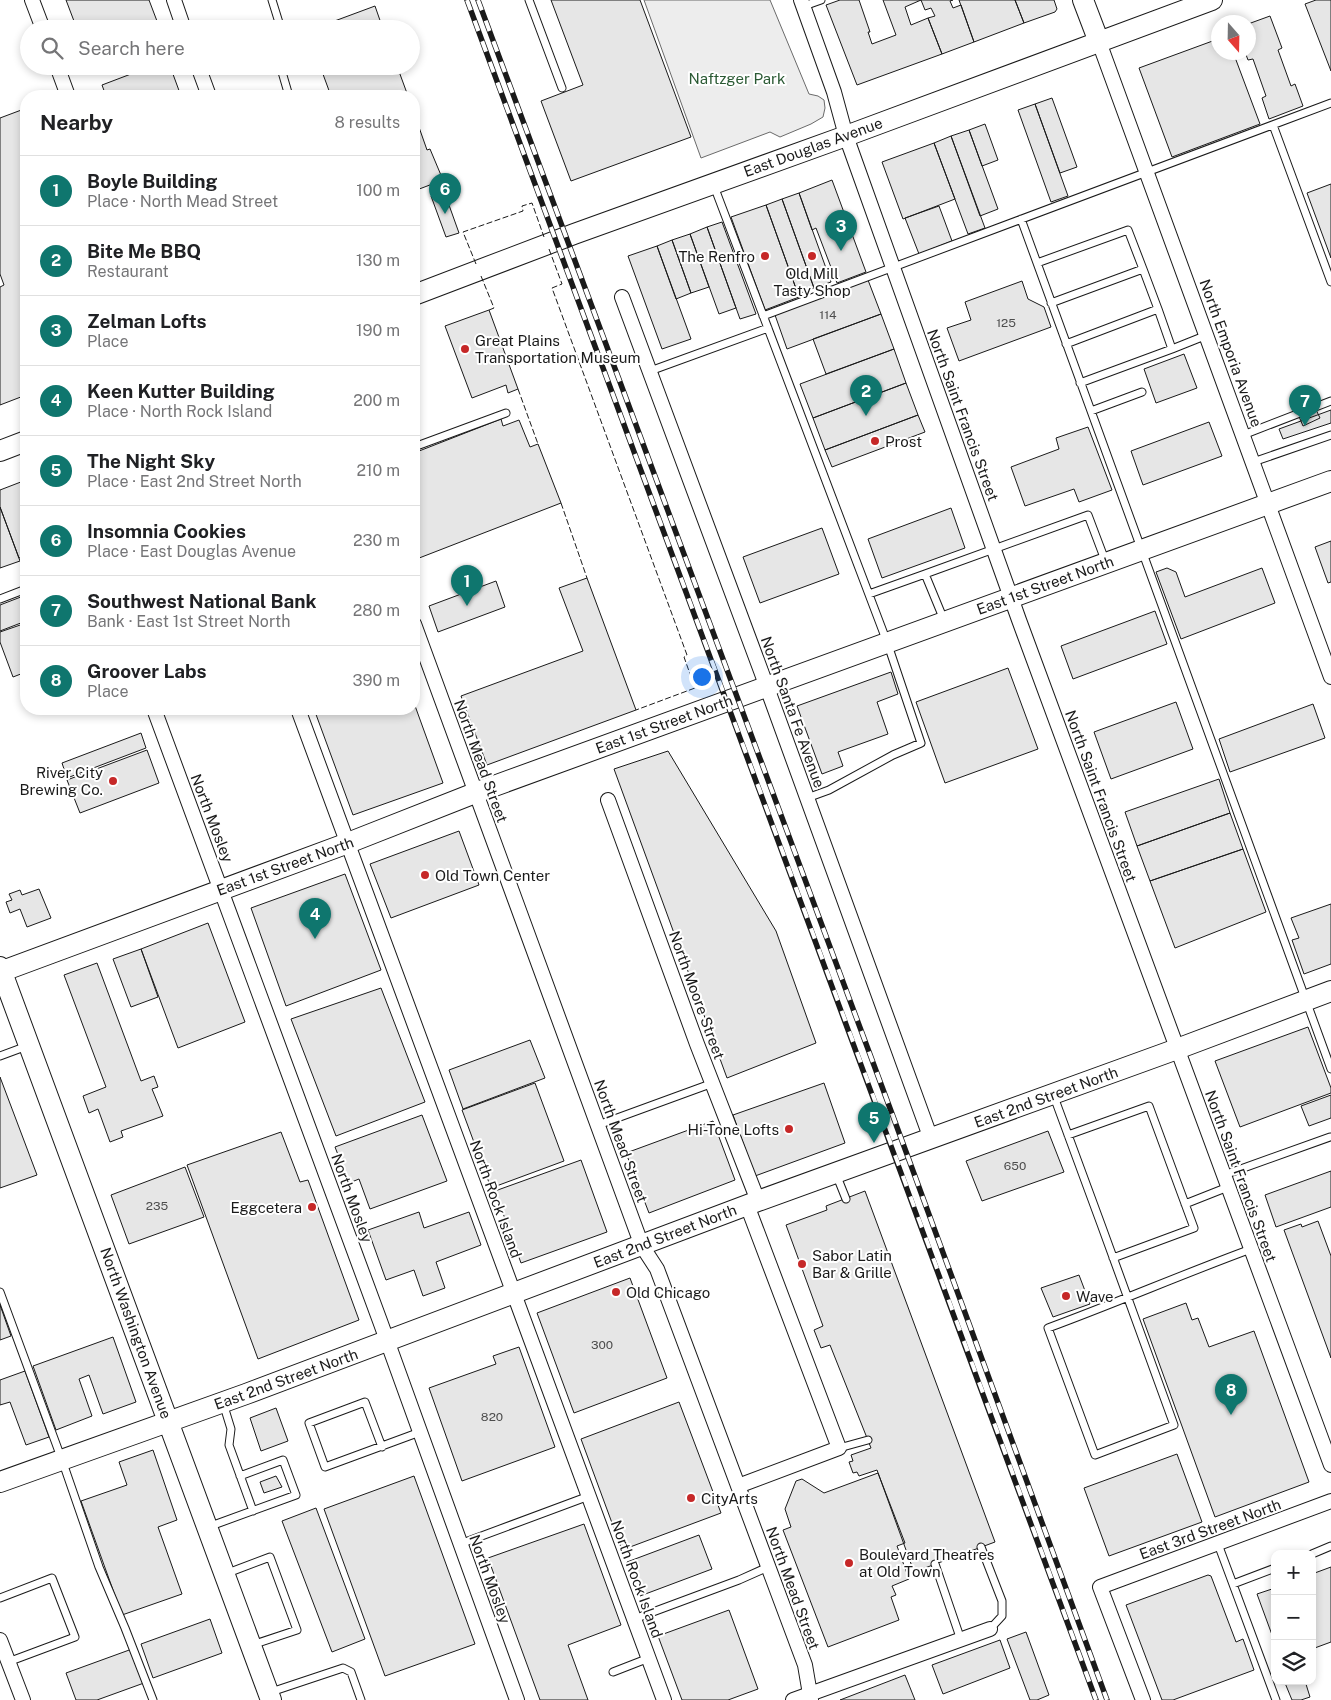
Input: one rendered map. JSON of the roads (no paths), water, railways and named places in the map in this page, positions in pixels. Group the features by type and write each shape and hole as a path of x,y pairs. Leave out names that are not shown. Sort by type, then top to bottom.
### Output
{"street":[{"path":"32,0 40,20"},
{"path":"174,0 181,20"},
{"path":"1083,0 1099,42"},
{"name":"East Douglas Avenue","path":"420,292 1212,0"},
{"name":"North Saint Francis Street","path":"802,3 834,92 846,136 993,549 1331,1465"},
{"name":"North Emporia Avenue","path":"1099,42 1331,677"},
{"path":"60,75 66,90"},
{"path":"201,75 207,90"},
{"name":"North Santa Fe Avenue","path":"622,296 767,686 931,1139"},
{"path":"0,451 20,443"},
{"name":"East 1st Street North","path":"1,970 348,843 475,793 1331,481"},
{"name":"North Mead Street","path":"420,641 642,1246 657,1269 805,1666 810,1697"},
{"name":"North Mosley","path":"156,715 387,1341 516,1700"},
{"name":"North Rock Island","path":"300,715 664,1700"},
{"name":"North Moore Street","path":"608,800 712,1083 752,1203 839,1448"},
{"name":"North Washington Avenue","path":"1,970 270,1696"},
{"name":"East 2nd Street North","path":"0,1482 223,1403 752,1203 1177,1049 1331,991"},
{"path":"738,1486 839,1448"},
{"name":"East 3rd Street North","path":"1143,1700 1100,1586 1331,1501"},
{"path":"793,1700 810,1697 990,1630"},
{"path":"0,1640 23,1700"}],"lane":[{"path":"272,0 278,20"},
{"path":"529,0 562,88"},
{"path":"802,3 821,0"},
{"path":"283,75 287,90"},
{"path":"763,316 1331,103"},
{"path":"1273,125 1331,282"},
{"path":"713,183 888,642 921,743 893,755 829,790 807,798"},
{"path":"1021,219 1331,1069"},
{"path":"1037,263 1128,230 1172,349"},
{"path":"1052,303 1143,269"},
{"path":"1066,344 1158,309"},
{"path":"650,371 768,328"},
{"path":"1080,383 1207,335"},
{"path":"1091,411 1142,392"},
{"path":"1243,435 1331,401"},
{"path":"420,445 506,413"},
{"path":"1253,462 1331,435"},
{"path":"869,594 1088,515 1106,563"},
{"path":"925,574 944,622"},
{"path":"0,599 20,592"},
{"path":"0,1056 29,1046"},
{"path":"598,1125 712,1083"},
{"path":"1053,1094 1127,1297 1174,1425 1095,1454 1048,1328 1127,1297 1251,1249"},
{"path":"1068,1135 1149,1106 1194,1228 1113,1258"},
{"path":"1185,1204 1226,1181 1330,1137"},
{"path":"836,1173 846,1199"},
{"path":"0,1292 99,1566 153,1700"},
{"path":"382,1447 365,1402 309,1423 325,1467 382,1447 420,1432"},
{"path":"223,1403 231,1428 229,1445 253,1511"},
{"path":"839,1448 868,1440"},
{"path":"208,1528 296,1495 283,1460 240,1476"},
{"path":"460,1544 589,1496"},
{"path":"1218,1544 1276,1700"},
{"path":"1316,1552 1331,1546"},
{"path":"981,1547 1002,1602 1002,1616 990,1630"},
{"path":"225,1574 270,1557 296,1630 251,1646"},
{"path":"935,1564 961,1640"},
{"path":"634,1619 739,1580 768,1567"},
{"path":"1233,1584 1271,1570"},
{"path":"0,1598 52,1578 75,1637 8,1662"},
{"path":"613,1672 649,1658"},
{"path":"270,1696 343,1668 351,1672 361,1700"}],"railway":[{"path":"467,0 1096,1700"},
{"path":"478,0 894,1119 1107,1700"}],"place":[{"name":"Insomnia Cookies","path":"445,214"},
{"name":"Zelman Lofts","path":"841,251"},
{"name":"The Renfro","path":"765,256"},
{"name":"Old Mill Tasty Shop","path":"812,256"},
{"name":"Great Plains Transportation Museum","path":"465,349"},
{"name":"Bite Me BBQ","path":"866,416"},
{"name":"Southwest National Bank","path":"1305,426"},
{"name":"Prost","path":"875,441"},
{"name":"Boyle Building","path":"467,606"},
{"name":"River City Brewing Co.","path":"113,781"},
{"name":"Old Town Center","path":"425,875"},
{"name":"Keen Kutter Building","path":"315,939"},
{"name":"Hi-Tone Lofts","path":"789,1129"},
{"name":"The Night Sky","path":"874,1143"},
{"name":"Eggcetera","path":"312,1207"},
{"name":"Sabor Latin Bar & Grille","path":"802,1264"},
{"name":"Old Chicago","path":"616,1292"},
{"name":"Wave","path":"1066,1296"},
{"name":"Groover Labs","path":"1231,1415"},
{"name":"CityArts","path":"691,1498"},
{"name":"Boulevard Theatres at Old Town","path":"849,1563"}],"park label":[{"name":"Naftzger Park","path":"737,78"}]}
